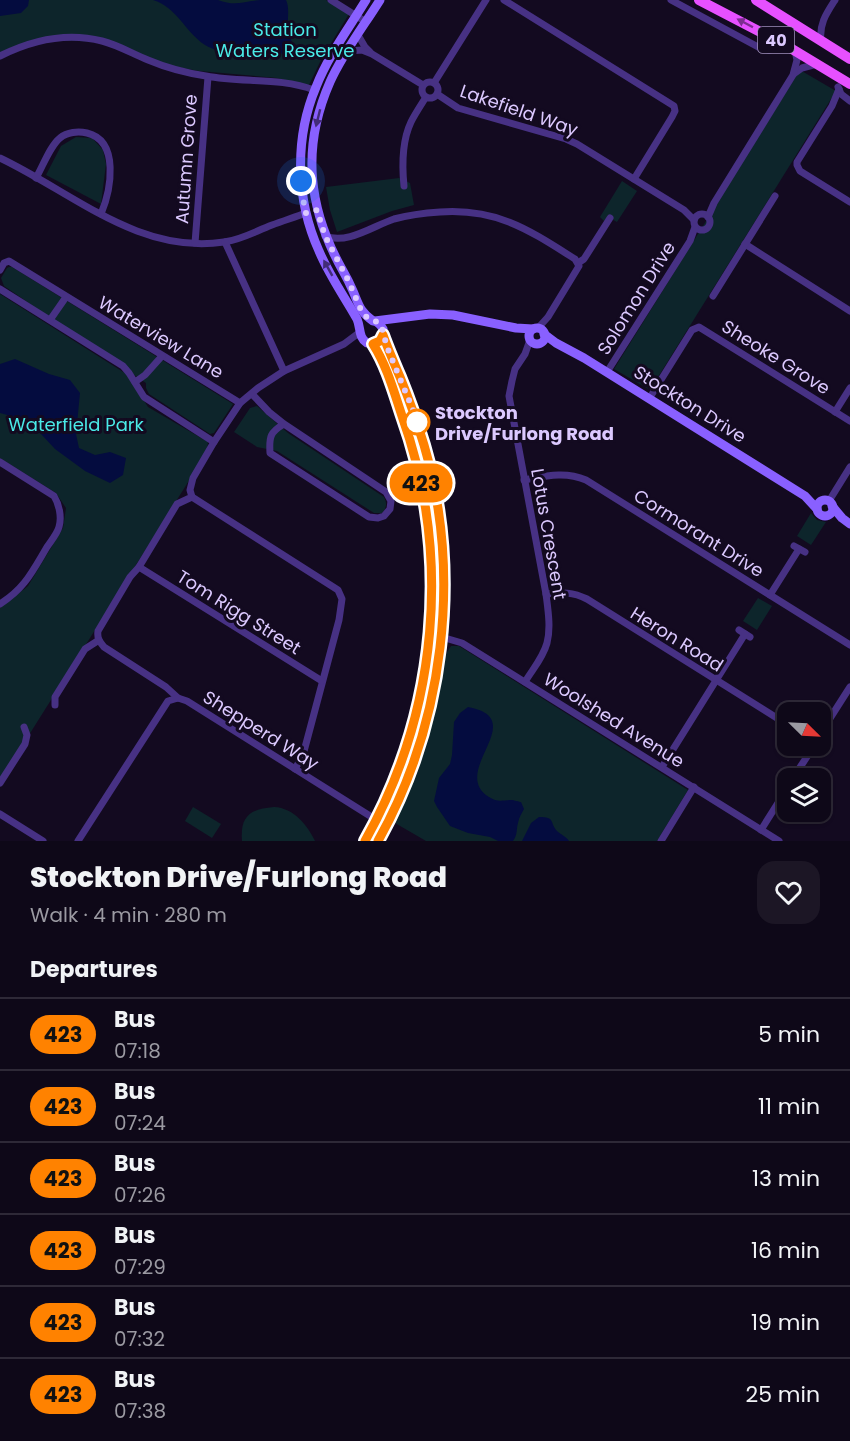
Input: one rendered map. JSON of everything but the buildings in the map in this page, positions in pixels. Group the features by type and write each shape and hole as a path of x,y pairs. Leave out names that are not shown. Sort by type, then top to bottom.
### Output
{"main road":[{"path":"365,841 403,757 414,723 432,616 431,563 425,502 408,432 384,363 360,330 319,250 303,199 301,159 305,121 314,90 366,0"},
{"path":"378,841 407,781 428,714 441,638 443,575 440,520 433,480 413,410 380,324 361,310 325,236 317,210 312,156 318,116 324,96 380,0"},
{"name":"40","path":"699,0 791,49 850,84"},
{"name":"40","path":"756,0 850,59"},
{"path":"306,213 317,210"},
{"path":"360,330 366,322 430,314 453,315 516,328 537,336"},
{"path":"368,343 380,341 383,333 402,319"},
{"name":"Stockton Drive","path":"537,336 556,343 607,372 805,496 828,506"},
{"name":"Stockton Drive","path":"805,496 817,509 819,502 828,506"},
{"path":"828,506 846,521"}],"street":[{"path":"331,0 366,22"},
{"path":"434,83 486,0"},
{"path":"504,0 674,106 675,111 672,117 634,179"},
{"path":"670,0 760,48 791,49"},
{"path":"821,41 820,32 823,20 835,0"},
{"path":"805,31 823,20"},
{"path":"358,35 372,54"},
{"path":"0,56 40,40 54,38 101,40 170,69 208,77 294,84 314,90"},
{"name":"Solomon Drive","path":"607,372 793,75 797,60 791,49"},
{"path":"349,51 362,50 372,54 423,85"},
{"path":"793,75 802,68 817,64"},
{"path":"835,75 841,94 849,100"},
{"name":"Autumn Grove","path":"195,243 208,77"},
{"path":"428,82 434,83 437,87 437,94 433,97 426,97 422,93 423,85 428,82"},
{"path":"839,89 832,106 797,165 800,171 850,202"},
{"name":"Lakefield Way","path":"437,94 458,108 566,139 700,221"},
{"path":"404,186 405,142 410,123 426,97"},
{"path":"832,106 843,99 849,100"},
{"path":"36,178 50,151 60,138 80,132 97,137 109,154 110,168 106,199 101,214"},
{"path":"0,159 101,214 140,233 162,240 183,243 225,242 306,213"},
{"path":"713,296 775,196"},
{"path":"325,236 343,239 395,219 412,215 459,211 494,217 521,227 578,263 578,269 537,336"},
{"path":"578,263 584,259 610,218"},
{"path":"334,256 338,244 343,239"},
{"path":"225,242 284,371"},
{"path":"745,244 850,311"},
{"name":"Waterview Lane","path":"0,270 4,263 9,261 240,404"},
{"path":"0,289 123,366 144,397 214,442"},
{"path":"50,321 66,297"},
{"name":"Sheoke Grove","path":"650,399 692,330 699,327 850,421"},
{"path":"295,769 303,755 339,620 342,598 338,590 192,497 190,490 214,442 240,404 258,388 284,371 344,344 360,330"},
{"name":"Lotus Crescent","path":"525,682 542,656 547,643 549,624 546,594 509,396 516,369 537,336"},
{"path":"344,344 368,343"},
{"path":"135,382 145,375 162,356"},
{"path":"835,412 850,388"},
{"path":"252,394 284,424 386,492 391,501 390,509 384,516 369,517 270,453 269,440 275,430 284,424"},
{"path":"0,462 54,496 60,509 59,526 24,584 0,604"},
{"path":"828,506 850,467"},
{"name":"Cormorant Drive","path":"524,480 561,474 586,480 850,645"},
{"path":"178,698 166,687 104,646 97,636 130,578 177,504 192,497"},
{"path":"770,595 800,549"},
{"name":"Tom Rigg Street","path":"139,567 322,681"},
{"name":"Heron Road","path":"546,594 571,593 587,599 777,718"},
{"path":"662,767 745,634"},
{"name":"Woolshed Avenue","path":"430,636 462,643 778,841"},
{"path":"55,705 55,697 85,649 99,640"},
{"path":"831,717 850,687"},
{"name":"Shepperd Way","path":"78,841 168,701 178,698 187,701 386,826"},
{"path":"0,783 25,744 27,735 24,727"},
{"path":"661,841 694,787"},
{"path":"761,830 777,805"},
{"path":"0,814 43,841"}],"green space":[{"name":"Station Waters Reserve","path":"0,0 326,0 349,14 322,58 308,87 277,78 199,71 171,66 103,42 51,40 0,54"},
{"path":"800,70 836,91 650,390 614,369"},
{"path":"76,137 92,138 103,150 106,164 101,204 46,175 61,146"},
{"path":"399,178 410,183 414,205 337,232 326,187"},
{"path":"622,181 637,191 617,222 608,217 604,221 600,217"},
{"path":"9,267 233,404 214,433 210,434 149,394 146,383 4,286 1,278"},
{"name":"Waterfield Park","path":"0,294 128,375 148,407 208,442 207,452 0,781 0,608 28,586 63,528 66,508 56,493 0,458"},
{"path":"257,406 288,433 384,497 386,505 384,511 374,513 277,451 257,447 234,432 250,408"},
{"path":"811,513 817,520 826,522 811,545 797,536"},
{"path":"758,598 772,606 757,630 743,621"},
{"path":"451,646 459,646 688,790 657,841 426,841 395,823 426,746 442,665"},
{"path":"193,807 221,824 212,838 185,821"},
{"path":"274,807 288,810 299,818 315,841 242,841 243,825 248,815"}],"shaded area":[{"path":"0,0 29,0 28,6 21,13 0,16"},
{"path":"153,0 218,0 235,3 286,0 288,30 296,55 260,50 225,51 212,48 198,40 168,8"},
{"path":"15,359 49,374 70,380 80,393 76,434 79,448 95,455 110,452 126,458 123,475 110,483 85,471 55,449 41,434 15,417 0,413 0,364"},
{"path":"468,707 486,713 493,722 492,734 477,774 479,786 492,799 521,802 524,809 513,841 498,841 450,826 434,801 439,778 450,764 454,722"},
{"path":"539,817 550,819 557,831 569,841 522,841 531,823"}],"bus line":[{"name":"423","path":"365,841 391,787 414,723 432,616 431,552 425,502 408,432 384,363 373,344 380,341 383,335 413,410 433,480 440,520 443,616 437,670 417,753 407,781 378,841"}],"place":[{"name":"Stockton Drive/Furlong Road","path":"417,422"}],"route":[{"path":"301,181 306,213 317,210 325,236 361,310 365,316 380,324 419,428 417,422"}]}
